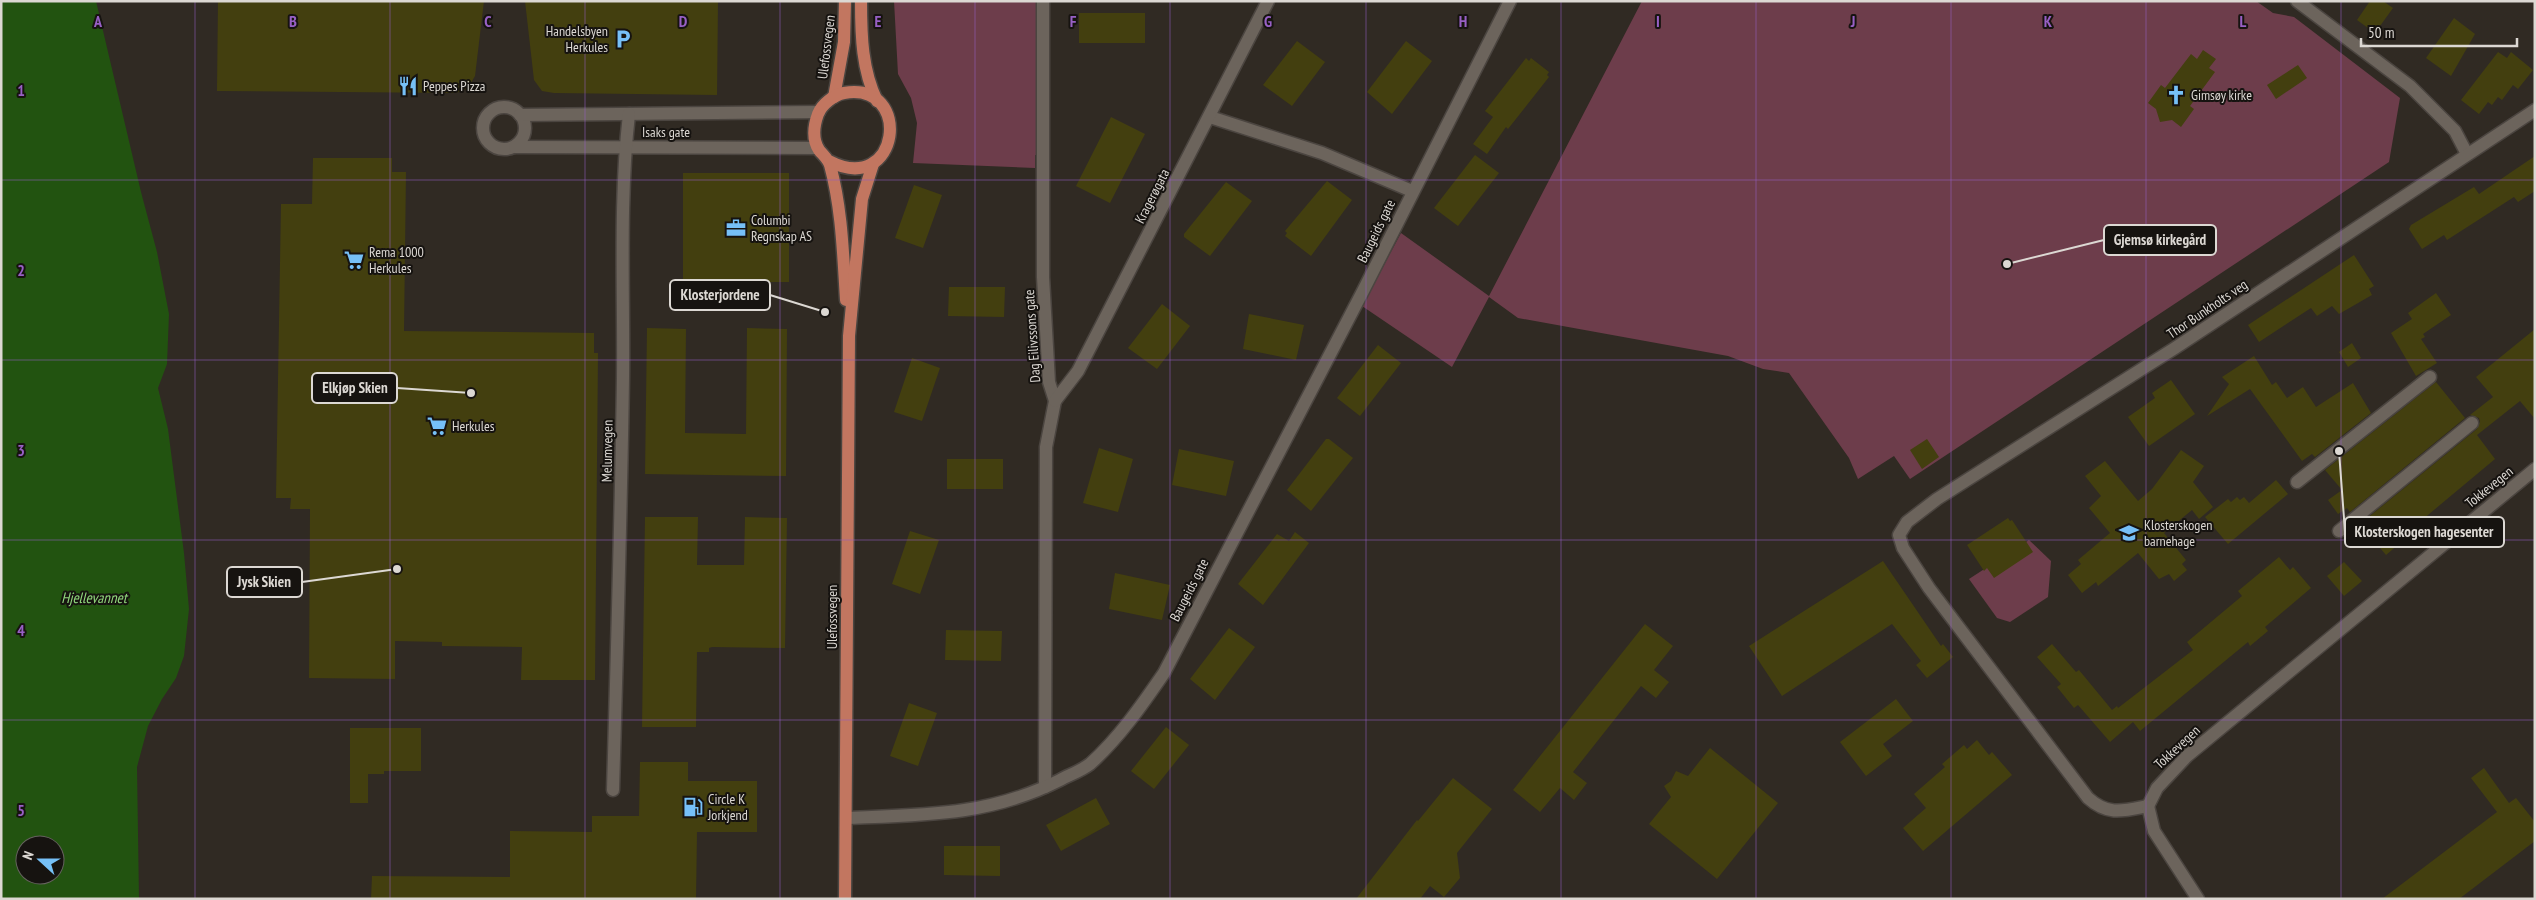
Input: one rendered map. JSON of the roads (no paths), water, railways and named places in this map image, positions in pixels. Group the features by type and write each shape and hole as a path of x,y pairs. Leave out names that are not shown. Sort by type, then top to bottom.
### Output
{"main road":[{"name":"Ulefossvegen","path":"834,97 844,42 845,1"},
{"path":"861,1 864,63 868,81 877,101"},
{"path":"852,92 871,96 877,101 887,113 891,128 891,137 886,150 873,164 852,169 841,168 829,162 818,148 814,131 819,112 834,97 852,92"},
{"name":"Ulefossvegen","path":"829,162 839,198 849,336 846,899"},
{"name":"Ulefossvegen","path":"849,336 862,199 873,164"}],"street":[{"name":"Dag Eilivssons gate","path":"1043,1 1043,278 1049,382 1055,401 1046,447 1045,787"},
{"name":"Kragerøgata","path":"1055,401 1078,371 1268,1"},
{"name":"Baugeids gate","path":"846,818 904,817 992,807 1045,787 1088,766 1104,751 1142,705 1164,673 1363,291 1412,191 1510,1"},
{"path":"2296,1 2410,86 2455,131 2467,154"},
{"name":"Isaks gate","path":"818,148 515,147 508,150 491,146 484,136 484,123 492,111 501,108 513,109 520,115 819,112"},
{"name":"Thor Bunkholts veg","path":"2148,806 2127,810 2104,810 2088,798 1929,588 1903,548 1899,535 1907,522 1937,499 2175,348 2535,110"},
{"name":"Melumvegen","path":"613,790 622,483 624,305 622,218 629,114"},
{"path":"515,147 521,142 525,133 525,123 520,115"},
{"name":"Baugeids gate","path":"1210,116 1322,153 1412,191"},
{"path":"2297,482 2430,377"},
{"path":"2338,531 2472,423"},
{"name":"Tokkevegen","path":"2148,806 2157,788 2187,756 2535,469"},
{"path":"2148,806 2154,831 2198,899"}],"water":[{"name":"Hjellevannet","path":"1,1 96,1 157,252 169,314 167,364 158,388 168,429 184,553 189,609 184,656 176,678 162,699 148,726 137,767 139,899 1,899"}],"place":[{"name":"Handelsbyen Herkules","path":"623,39"},
{"name":"Peppes Pizza","path":"408,86"},
{"name":"Gimsøy kirke","path":"2176,95"},
{"name":"Columbi Regnskap AS","path":"736,228"},
{"name":"Rema 1000 Herkules","path":"354,260"},
{"name":"Gjemsø kirkegård","path":"2007,264"},
{"name":"Klosterjordene","path":"825,312"},
{"name":"Elkjøp Skien","path":"471,393"},
{"name":"Herkules","path":"437,426"},
{"name":"Klosterskogen hagesenter","path":"2339,451"},
{"name":"Klosterskogen barnehage","path":"2129,533"},
{"name":"Jysk Skien","path":"397,569"},
{"name":"Circle K Jorkjend","path":"693,807"}]}
